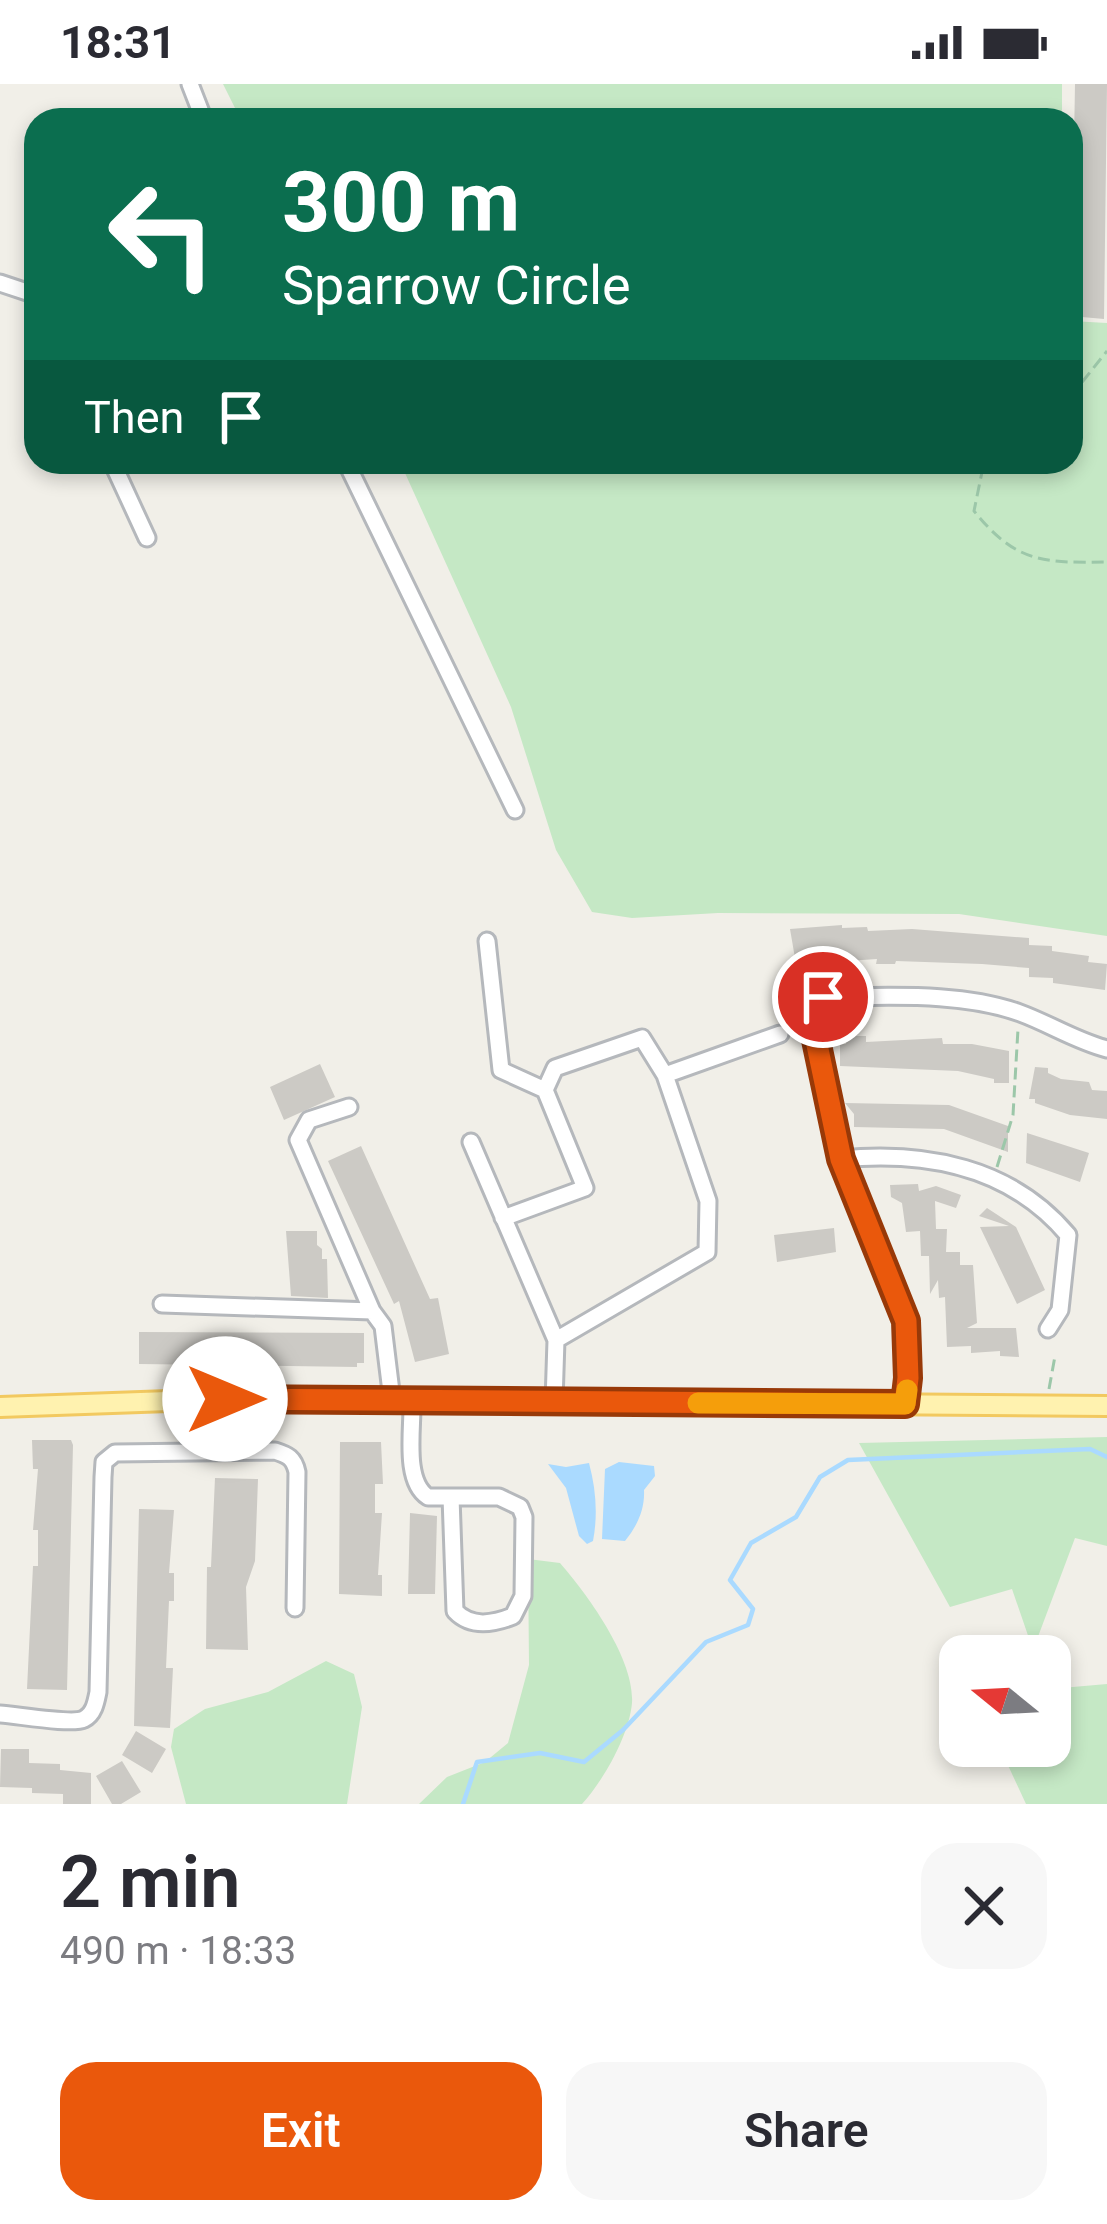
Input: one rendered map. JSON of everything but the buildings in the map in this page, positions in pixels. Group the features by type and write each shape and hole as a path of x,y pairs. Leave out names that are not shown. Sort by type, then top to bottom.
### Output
{"main road":[{"path":"0,1407 225,1399 1107,1406"}],"street":[{"path":"118,474 147,538"},
{"path":"352,474 515,810"},
{"path":"487,941 500,1070 545,1090 585,1188 503,1218"},
{"path":"905,1404 906,1321 841,1159 812,1021 823,997 950,1000 1019,1012 1080,1042 1107,1049"},
{"path":"665,1076 780,1034"},
{"path":"545,1090 555,1068 642,1038 665,1076 708,1202 707,1252 556,1340"},
{"path":"349,1106 309,1120 298,1140 372,1311 383,1326 392,1400"},
{"path":"471,1142 556,1340 554,1402"},
{"path":"841,1159 934,1158 992,1180 1046,1209 1068,1235 1060,1310 1048,1329"},
{"path":"162,1304 372,1311"},
{"path":"412,1401 414,1480 428,1497 451,1497 499,1497 520,1507 524,1517 523,1596 513,1616 477,1623 463,1620 454,1611 451,1497"},
{"path":"0,1714 71,1721 85,1719 94,1710 104,1462 115,1453 275,1451 294,1461 295,1608"}],"path":[{"path":"1083,381 1107,351"},
{"path":"982,474 974,511 1016,553 1061,562 1107,562"},
{"path":"992,1180 1013,1115 1019,1012"},
{"path":"1050,1406 1049,1373 1055,1356"}],"green space":[{"path":"223,84 1062,84 1062,108 235,108"},
{"path":"1083,322 1107,323 1107,936 959,914 718,913 632,918 592,912 556,850 511,707 405,474 1083,474"},
{"path":"1107,1437 1107,1546 1075,1538 1039,1635 1028,1635 1012,1589 950,1607 859,1443"},
{"path":"528,1559 560,1563 618,1648 632,1703 620,1743 582,1804 419,1804 447,1777 485,1762 508,1743 529,1665"},
{"path":"326,1661 354,1674 362,1707 347,1804 186,1804 171,1747 174,1729 205,1709 268,1692"},
{"path":"1107,1684 1107,1804 1026,1804 1009,1767 1071,1767 1071,1687"}],"water":[{"path":"619,1462 654,1466 655,1476 644,1490 639,1517 625,1541 602,1539 605,1469"},
{"path":"589,1463 596,1512 593,1541 587,1544 579,1536 566,1488 548,1464"}],"waterway":[{"path":"463,1804 477,1762 540,1753 584,1762 623,1730 706,1642 748,1625 753,1609 730,1580 751,1543 796,1517 820,1477 848,1460 1090,1449 1107,1457"}],"slow traffic":[{"path":"698,1403 905,1404 907,1390"}],"route":[{"path":"225,1399 905,1404 906,1321 841,1159 812,1021 823,997"}]}
